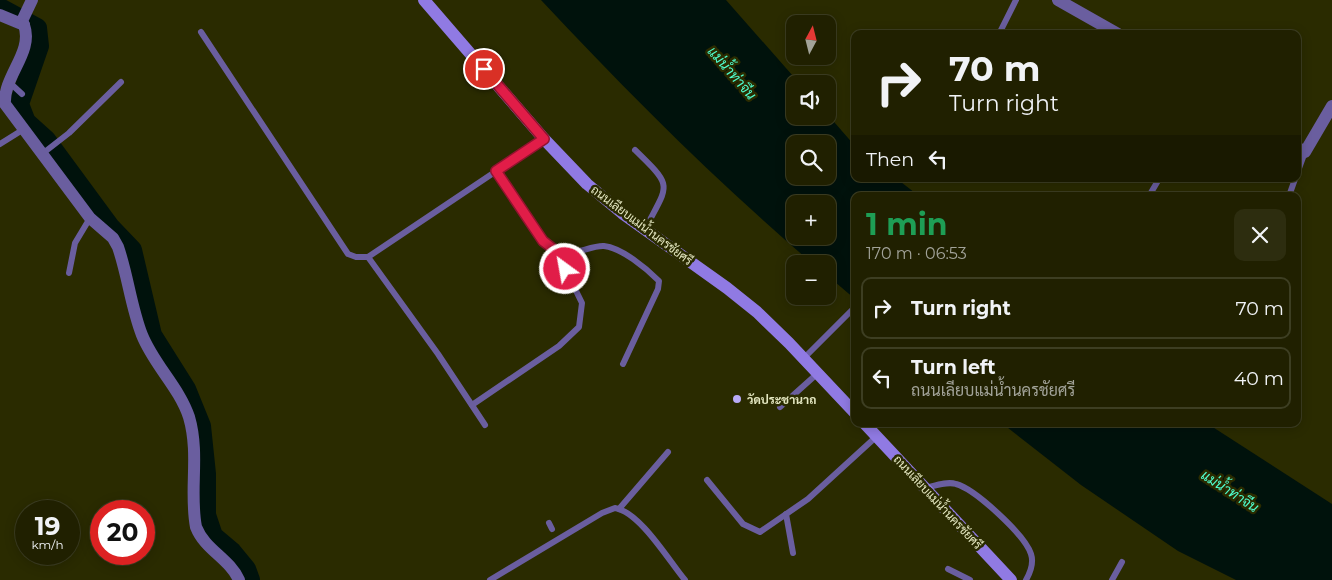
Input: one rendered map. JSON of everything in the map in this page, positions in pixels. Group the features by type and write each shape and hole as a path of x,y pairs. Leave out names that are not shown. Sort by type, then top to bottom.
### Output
{"main road":[{"name":"ถนนเลียบแม่น้ำนครชัยศรี","path":"424,0 544,139 587,184 757,312 804,358 851,409"},
{"name":"ถนนเลียบแม่น้ำนครชัยศรี","path":"868,427 1011,580"}],"street":[{"path":"1058,0 1109,28"},
{"path":"0,16 26,14 27,41 5,104 24,130 45,152 90,218 113,238 118,248 142,336 178,393 189,417 195,462 194,519 200,536 210,548 227,561 238,579"},
{"path":"1301,150 1332,106"}],"lane":[{"path":"1000,30 1016,0"},
{"path":"201,32 348,254 356,257 368,257 544,139"},
{"path":"45,152 121,82"},
{"path":"11,83 20,92"},
{"path":"0,144 24,130"},
{"path":"636,150 661,175 665,185 645,229"},
{"path":"472,405 559,346 579,328 582,303 557,252 543,241 496,171"},
{"path":"69,273 75,243 90,218"},
{"path":"557,252 571,252 602,246 615,248 658,281 658,289 624,364"},
{"path":"368,257 485,425"},
{"path":"804,358 851,311"},
{"path":"780,407 818,373"},
{"path":"707,480 743,524 760,532 808,499 877,436"},
{"path":"619,509 668,452"},
{"path":"925,488 953,483 970,489 986,502 1011,527 1031,553 1033,562 1026,580"},
{"path":"490,580 609,509 619,509 628,514 647,532 685,580"},
{"path":"786,514 793,553"},
{"path":"1112,580 1122,562"},
{"path":"948,569 970,580"}],"water":[{"name":"แม่น้ำท่าจีน","path":"541,0 726,0 792,75 786,75 786,125 836,124 851,141 851,182 901,182 914,192 851,192 851,296 836,283 836,255 803,255 791,245 836,245 836,195 786,195 786,241 673,136"},
{"name":"แม่น้ำท่าจีน","path":"1007,427 1213,427 1332,504 1332,580 1236,580 1178,551 1081,485"}],"waterway":[{"path":"0,8 37,28 39,46 19,104 26,122 46,140 110,227 132,250 152,335 186,389 201,426 206,474 206,515 213,536 232,552 246,569 250,580"}],"place":[{"name":"วัดประชานาถ","path":"737,399"}],"route":[{"path":"484,69 544,139 496,171 543,241 557,252 565,269"}]}
